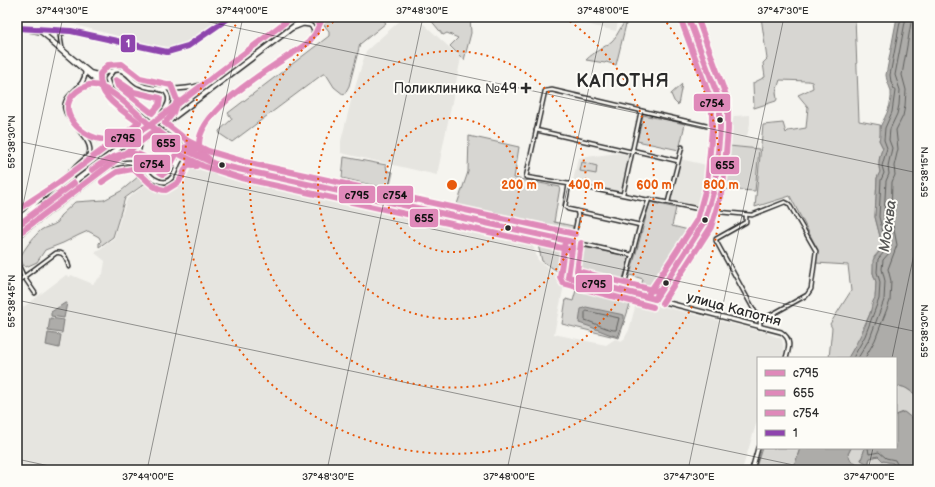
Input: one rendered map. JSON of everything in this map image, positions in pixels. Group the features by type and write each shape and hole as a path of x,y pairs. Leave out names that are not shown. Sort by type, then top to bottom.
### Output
{"highway":[{"path":"17,225 292,17"},
{"path":"17,236 306,17"}],"main road":[{"path":"205,158 199,150 200,140 204,125 215,111 261,74 311,40 315,35 323,17"},
{"path":"290,29 303,24 310,25 314,31 311,40"},
{"path":"17,28 38,30 63,50 107,90 141,116"},
{"path":"38,30 175,144 194,156 224,165 573,242"},
{"path":"86,71 97,75 114,70 122,71 139,84 151,87 186,89 207,82"},
{"path":"23,215 89,155 89,145 68,116 65,107 67,99 84,81 86,71"},
{"path":"112,91 108,84 108,76 112,72 119,71 137,85 165,92 169,102 158,119"},
{"path":"107,90 96,85 88,85 68,100 66,111 82,132 93,139 102,141 127,136 144,129"},
{"path":"168,138 184,148 224,165"},
{"path":"184,148 194,148 200,140"},
{"path":"142,142 137,151 138,158 151,174 160,180 168,180 173,173 178,158 175,144"},
{"path":"109,166 128,161 136,162 144,167 154,179 165,182 173,177 183,156 194,156"},
{"path":"17,219 63,190"},
{"name":"улица Капотня","path":"573,242 568,277 781,332 787,337 789,344 786,357"},
{"path":"752,470 758,449"}],"street":[{"path":"38,30 50,29 71,31 166,52 188,46 230,17"},
{"path":"655,299 696,238 709,211 715,186 720,129 720,99 688,17"},
{"path":"63,50 60,42 60,36 65,32 71,31"},
{"path":"720,129 548,90 545,91 526,177 623,194 648,200 652,198 709,211 752,215 785,202 788,203 816,251 810,292 760,321"},
{"path":"623,194 641,111"},
{"path":"536,130 678,161"},
{"path":"668,202 682,148"},
{"path":"569,184 565,206 568,209 640,225"},
{"path":"623,290 648,200"},
{"path":"577,211 573,242 632,254"},
{"path":"746,214 746,222 716,239 716,241 760,321 760,327"},
{"path":"17,282 58,252 65,256 69,267"},
{"path":"17,262 35,293"}],"shaded area":[{"path":"39,17 222,17 191,41 168,47 152,45 53,19"},
{"path":"326,17 358,17 361,20 365,17 381,17 386,23 360,44 349,86 344,95 334,87 326,74 323,74 232,142 220,134 219,131 232,119 228,113 329,36 329,31 324,25"},
{"path":"404,17 416,17 461,58 437,175 341,153 341,141 366,51"},
{"path":"422,17 470,17 471,33 464,60 450,46 458,38 447,33 443,35 430,19"},
{"path":"578,17 619,17 616,31 577,22"},
{"path":"761,17 855,17 859,121 880,125 881,135 879,140 883,148 879,160 880,172 877,178 875,217 882,244 881,249 874,257 873,273 876,282 875,299 862,330 862,335 849,357 829,357 832,328 830,324 851,291 848,265 816,263 818,250 790,196 755,207 763,125 783,123 786,133 788,131 806,128 808,107 798,95 813,88 812,82 808,81 780,80 776,92 776,101 754,108 753,83 765,77 763,63 767,59"},
{"path":"627,20 616,65 606,62 586,60 612,41"},
{"path":"682,84 678,105 674,101 671,94"},
{"path":"643,115 685,124 679,150 637,141"},
{"path":"750,115 750,124 747,136 758,139 757,149 726,145 734,116"},
{"path":"469,136 519,147 514,178 560,187 554,222 573,226 570,238 454,213 468,172"},
{"path":"729,146 759,149 755,191 720,189"},
{"path":"618,153 629,155 620,192 573,181 578,158"},
{"path":"344,157 386,165 387,171 393,172 389,189 342,178"},
{"path":"680,159 711,166 704,207 671,200"},
{"path":"183,162 530,238 538,260 565,280 554,334 606,345 615,339 623,341 629,330 637,300 764,332 782,339 784,351 782,357 757,357 757,421 742,470 17,470 17,312 66,275 70,277 71,275 93,284 103,274 105,261 95,253 114,238 127,199 149,182 156,185 170,185 177,176"},
{"path":"582,162 597,166 596,174 580,171"},
{"path":"139,176 146,180 156,182 178,182 176,187 174,187 147,182 125,198 113,237 99,247 99,243 101,241 99,237 88,231 45,250 37,262 26,267 24,266 20,258 29,243 41,230 58,222 60,216 75,202 104,200 121,191"},
{"path":"650,202 676,208 672,226 697,232 657,294 645,291 641,287 643,279 630,275"},
{"path":"536,237 569,244 563,275 542,261"},
{"path":"577,246 630,256 621,285 571,275"},
{"path":"578,283 632,298 619,338 562,324 566,299 573,301"},
{"path":"897,386 906,388 918,395 918,423 904,412 897,415"},
{"path":"762,449 800,449 793,470 755,470"},
{"path":"850,449 865,449 861,460 869,463 870,458 878,456 883,461 893,463 896,470 868,470 851,461 848,454"}],"water":[{"name":"Москва","path":"897,17 918,17 918,395 906,388 897,386 897,357 849,357 865,326 875,298 876,282 873,273 873,260 881,249 882,244 875,217 877,178 880,172 879,160 883,148 879,140 880,126 891,101 891,92 886,75"},
{"path":"67,303 64,318 51,316 51,312"},
{"path":"586,307 624,315 618,337 579,323 581,309"},
{"path":"50,318 64,320 62,333 48,331"},
{"path":"48,333 61,335 59,348 46,345"},
{"path":"904,412 918,423 918,470 896,470 893,463 883,461 878,456 870,458 868,464 861,460 865,449 897,449 897,415"},
{"path":"800,449 850,449 848,454 851,461 868,470 793,470"}],"transit line":[{"name":"1","path":"17,28 71,31 167,52 188,46 230,17"},
{"name":"с795","path":"150,125 292,17"},
{"name":"с795","path":"209,159 201,153 200,138 207,122 221,106 239,90 308,43 315,34 323,17"},
{"name":"с795","path":"655,299 704,223 715,186 720,129 720,102 688,17"},
{"name":"655","path":"662,303 711,227 723,187 728,130 728,101 697,17"},
{"name":"с754","path":"648,295 697,220 707,184 712,129 712,103 681,20"},
{"name":"655","path":"139,123 113,103 103,90 100,82 100,74 108,65 122,64 140,78 171,85 177,100 173,113 165,123"},
{"name":"с754","path":"116,80 134,92 160,98 159,105 152,113 118,86 116,80"},
{"name":"с795","path":"89,85 96,85 113,93 150,125 130,136 113,140 96,138 85,133 71,118 68,109 69,100 76,92 89,85"},
{"name":"с754","path":"17,210 58,183 139,123"},
{"name":"с754","path":"165,123 188,141 208,151 245,162 575,234"},
{"name":"с795","path":"150,125 179,147 215,164 573,242"},
{"name":"655","path":"22,231 152,133 181,155 203,166 241,178 571,250"},
{"name":"с754","path":"92,170 105,161 119,155 133,154 140,155 147,159 158,171 163,174 167,171 179,149 187,147 200,150"},
{"name":"655","path":"102,182 117,172 132,169 155,187 166,190 179,182 188,164 196,166"},
{"name":"с754","path":"17,226 74,183"},
{"name":"655","path":"565,241 560,277 563,283 653,307"},
{"name":"с795","path":"573,242 568,277 655,299"},
{"name":"с754","path":"581,243 577,271 657,291"}],"place":[{"name":"Поликлиника №49","path":"526,88"}],"district":[{"name":"КАПОТНЯ","path":"623,81"}]}
